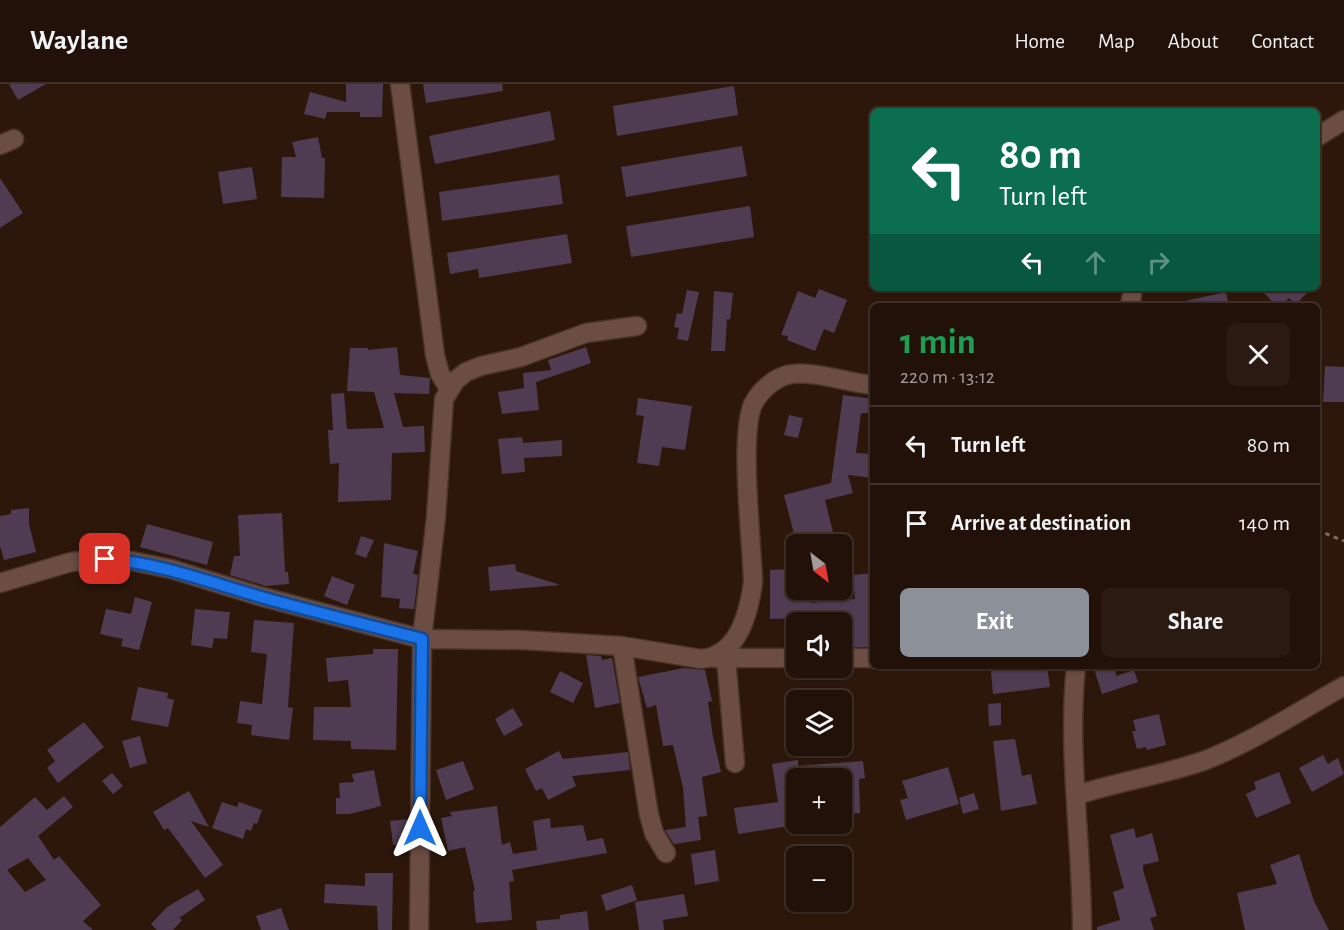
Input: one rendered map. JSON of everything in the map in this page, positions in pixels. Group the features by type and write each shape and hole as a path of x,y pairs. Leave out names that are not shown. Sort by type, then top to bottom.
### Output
{"street":[{"path":"400,84 435,354 440,374 449,389"},
{"path":"1320,135 1344,120"},
{"path":"419,930 422,639 436,517 444,399 449,389 466,372 481,366 521,357 586,333 638,326"},
{"path":"735,763 719,658 734,640 748,614 751,600 753,582 747,452 749,417 754,403 773,382 788,375 803,374 870,385"},
{"path":"0,583 71,562 105,559 132,561 171,569 259,596 422,639 522,640 622,646 701,659 786,658"},
{"path":"622,646 649,815 654,833 666,853"},
{"path":"852,658 870,658"},
{"path":"1076,669 1073,698 1082,930"},
{"path":"1077,795 1104,786 1164,774 1208,759 1246,741 1344,686"}],"path":[{"path":"1320,531 1344,541"}],"building":[{"path":"9,84 46,84 18,100"},
{"path":"346,84 383,84 382,117 360,117 360,112 327,112 325,119 304,114 310,92 346,102"},
{"path":"423,84 502,84 503,91 426,103"},
{"path":"734,86 738,115 617,136 613,106"},
{"path":"550,111 555,140 435,164 429,136"},
{"path":"318,137 322,158 325,158 324,198 281,197 282,157 296,157 292,142"},
{"path":"742,146 747,176 626,197 621,167"},
{"path":"252,167 257,199 223,204 218,172"},
{"path":"559,175 563,204 442,221 439,192"},
{"path":"0,178 23,213 0,228"},
{"path":"750,206 754,237 631,257 626,226"},
{"path":"567,234 572,263 479,278 478,269 450,274 447,253"},
{"path":"819,289 847,300 834,333 824,329 815,351 787,340 788,336 781,335 798,291 815,298"},
{"path":"687,290 699,292 688,341 677,339 679,328 674,327 677,313 682,314"},
{"path":"714,291 733,293 730,320 727,319 725,351 711,351"},
{"path":"1262,291 1309,291 1297,303 1289,298 1284,303 1274,303"},
{"path":"1226,292 1228,303 1185,303 1185,301"},
{"path":"397,347 400,375 430,378 429,394 394,393 403,427 424,426 425,452 392,453 391,500 338,502 339,463 330,464 328,430 333,430 331,394 344,393 347,429 384,428 374,392 347,391 350,348 368,348 368,350"},
{"path":"586,347 591,363 536,382 539,410 502,414 498,392 524,388 523,373 551,370 548,360"},
{"path":"1325,366 1344,367 1344,402 1323,402"},
{"path":"843,395 870,399 870,413 861,413 856,453 870,454 870,478 848,475 853,493 825,500 833,532 794,534 784,495 831,483"},
{"path":"638,398 692,406 685,450 662,447 659,466 637,463 644,416 636,415"},
{"path":"789,415 803,418 798,438 784,435"},
{"path":"522,437 523,443 562,440 562,456 524,458 525,472 502,474 498,439"},
{"path":"29,508 29,524 36,552 4,560 0,546 0,516 11,514 11,510"},
{"path":"282,513 285,572 288,572 289,584 266,586 230,575 234,556 240,556 238,515"},
{"path":"147,524 213,542 207,565 140,547"},
{"path":"361,536 374,540 366,558 355,554"},
{"path":"384,543 418,551 413,574 418,575 414,609 399,608 400,599 381,597"},
{"path":"515,564 516,571 560,585 490,591 488,567"},
{"path":"786,569 786,600 811,600 811,603 855,599 853,575 870,573 870,647 852,647 852,612 786,612 786,619 770,619 770,570"},
{"path":"332,576 355,585 347,605 324,596"},
{"path":"135,597 152,602 139,650 121,646 123,639 100,634 106,609 131,614"},
{"path":"195,609 230,612 227,639 214,638 212,648 191,645"},
{"path":"254,620 294,623 288,707 293,708 289,740 251,735 252,725 237,723 240,701 262,704 267,654 251,652"},
{"path":"373,649 398,649 396,750 351,749 351,741 313,740 314,707 351,707 348,680 328,682 326,658 373,654"},
{"path":"586,655 601,656 602,660 612,658 620,703 595,708"},
{"path":"684,668 705,670 712,701 708,702 713,737 721,772 702,777 707,816 698,817 701,840 674,844 665,830 686,827 683,788 673,745 663,746 656,705 647,708 638,677"},
{"path":"1047,669 1050,687 993,694 991,671"},
{"path":"1094,669 1115,669 1116,676 1134,670 1138,682 1102,694"},
{"path":"560,671 583,683 573,703 550,692"},
{"path":"138,687 168,693 167,698 174,700 168,727 131,720"},
{"path":"1001,703 1001,725 989,726 988,704"},
{"path":"513,708 523,725 504,736 495,719"},
{"path":"1159,714 1166,745 1147,750 1146,747 1137,749 1132,731 1136,731 1133,720"},
{"path":"84,722 104,747 58,783 47,768 55,761 47,750"},
{"path":"140,736 147,763 130,768 122,741"},
{"path":"1015,739 1022,776 1031,774 1037,804 1001,811 993,741"},
{"path":"559,751 563,759 628,752 630,770 572,776 576,786 548,800 542,788 536,791 525,769"},
{"path":"1323,755 1328,764 1338,758 1344,774 1312,792 1299,768"},
{"path":"798,760 798,766 863,761 865,778 859,779 860,813 852,813 852,768 786,768 786,827 738,834 734,808 778,802 772,764"},
{"path":"463,761 474,789 446,800 436,770"},
{"path":"948,767 959,804 906,820 900,800 908,798 902,781"},
{"path":"374,770 381,806 350,814 336,814 336,798 340,798 339,783 354,782 352,774"},
{"path":"1279,772 1291,803 1256,818 1246,794 1256,789 1254,782"},
{"path":"112,773 123,786 113,794 102,781"},
{"path":"189,791 209,827 191,821 223,865 205,878 168,828 164,830 153,812"},
{"path":"974,793 979,809 963,814 959,798"},
{"path":"64,796 73,807 38,836 54,860 59,856 101,905 83,921 93,930 0,930 0,827 35,797 47,810","holes":["28,858 46,880 25,892 7,870"]},
{"path":"222,802 237,807 239,802 262,810 257,824 254,823 251,831 246,829 243,839 212,828"},
{"path":"497,806 502,845 510,842 513,854 537,850 533,821 550,818 551,828 583,825 587,841 603,838 607,853 512,870 514,881 509,882 512,920 476,923 473,891 475,891 465,847 448,851 441,818 452,816 450,812"},
{"path":"409,819 409,844 393,845 390,821"},
{"path":"1134,828 1136,838 1152,833 1159,861 1143,865 1157,916 1150,918 1154,930 1097,930 1097,927 1120,920 1113,892 1124,888 1110,835"},
{"path":"715,850 719,881 695,885 691,854"},
{"path":"1299,854 1314,901 1329,930 1245,930 1237,893 1277,884 1270,865"},
{"path":"365,873 393,873 392,930 378,930 377,906 324,903 325,884 365,886"},
{"path":"632,885 637,900 606,911 601,895"},
{"path":"198,889 205,900 179,918 182,920 173,930 157,930 151,924 167,907"},
{"path":"684,894 688,916 663,920 664,930 639,930 635,902"},
{"path":"281,908 289,930 261,930 256,916"},
{"path":"587,911 589,930 537,930 536,921 560,919 560,915"}],"route":[{"path":"105,559 132,561 171,569 259,596 422,639 420,828"}]}
